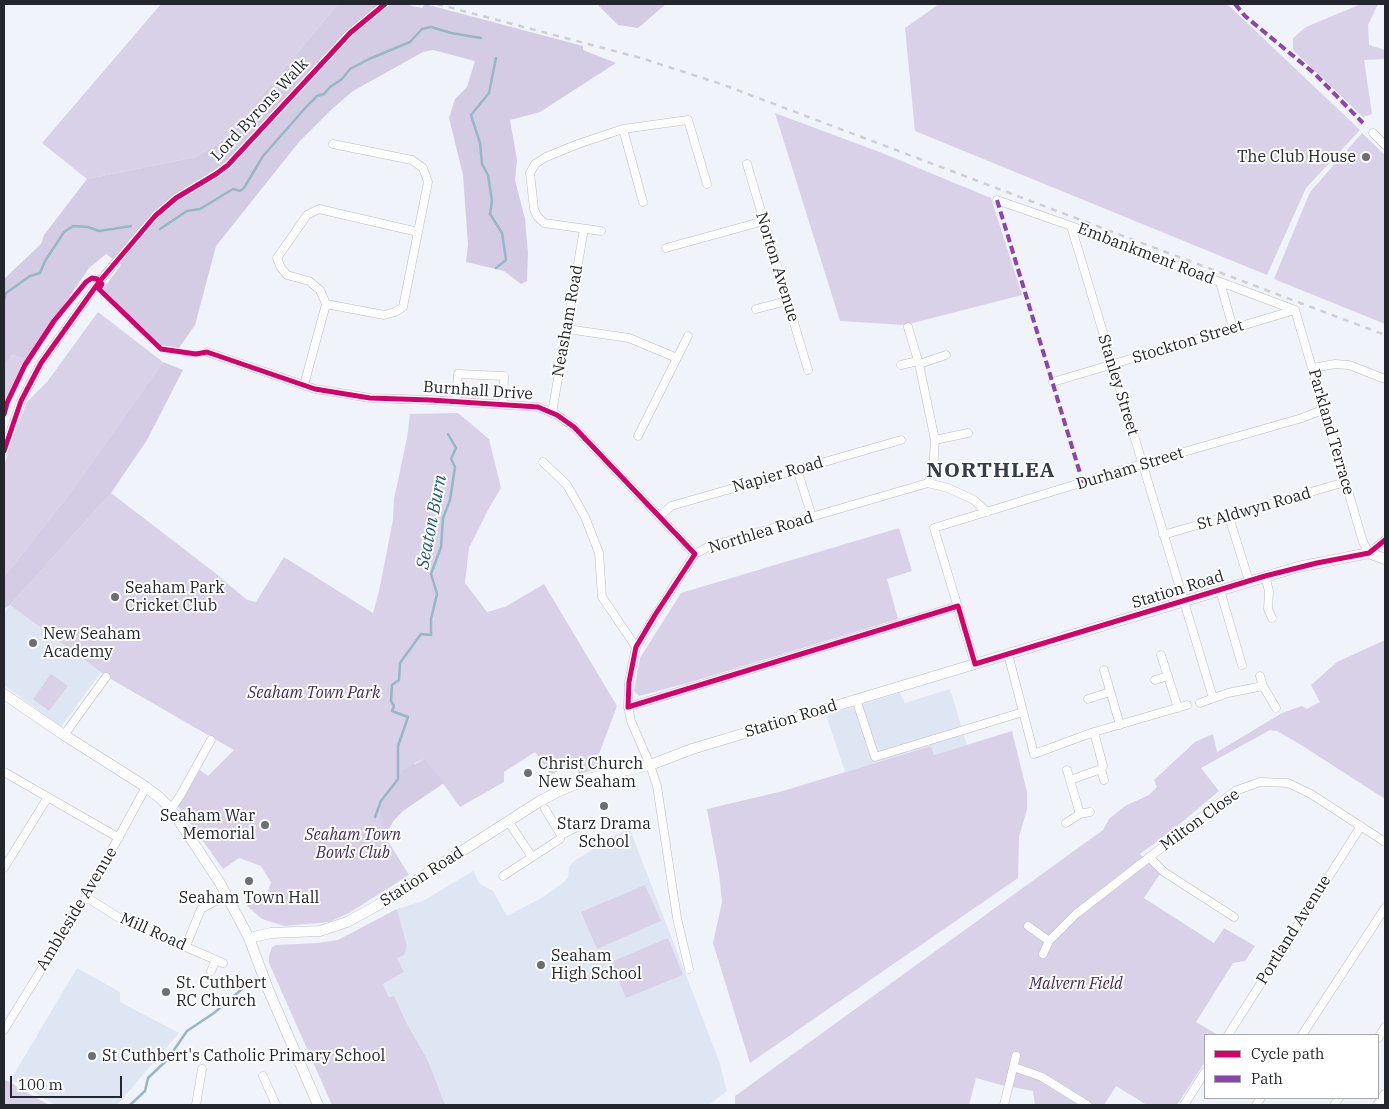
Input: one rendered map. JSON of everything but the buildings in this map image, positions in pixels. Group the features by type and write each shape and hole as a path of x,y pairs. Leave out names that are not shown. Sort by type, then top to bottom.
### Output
{"main road":[{"path":"1369,553 1385,559"},
{"name":"Station Road","path":"249,938 280,933 320,932 347,922 378,905 540,801 577,783 607,773 650,764 692,748 1265,576 1369,553"},
{"path":"4,694 146,787 171,809 220,883 249,938 318,1105"},
{"path":"253,951 262,942 280,933"},
{"path":"1378,1105 1385,1095"}],"street":[{"name":"Lord Byrons Walk","path":"4,451 21,401 41,363 99,282 164,208 176,198 216,174 240,154 299,86 350,33 385,4"},
{"path":"601,231 544,223 537,216 534,209 530,173 535,164 546,156 623,129 688,120 707,184"},
{"path":"623,129 643,202"},
{"path":"1373,133 1385,145"},
{"path":"326,304 384,315 396,312 403,307 428,182 423,168 412,160 333,144"},
{"name":"Norton Avenue","path":"746,164 808,370"},
{"name":"Embankment Road","path":"997,200 1295,310"},
{"path":"304,385 326,304 320,290 309,281 287,275 281,268 277,258 307,215 319,209 418,232"},
{"path":"666,248 764,221"},
{"name":"Stanley Street","path":"1071,226 1213,698"},
{"name":"Neasham Road","path":"552,413 584,229"},
{"path":"1220,282 1234,328"},
{"path":"756,309 787,301"},
{"name":"Stockton Street","path":"1053,382 1295,310"},
{"name":"Parkland Terrace","path":"1295,310 1363,542 1369,553"},
{"path":"908,327 918,362 935,440 933,470 928,483 948,488 974,500 988,512"},
{"path":"567,330 629,338 677,358"},
{"path":"638,436 688,336"},
{"name":"Burnhall Drive","path":"207,352 315,389 370,398 456,401 538,407 552,413 574,427 695,554"},
{"path":"900,365 946,355"},
{"path":"1312,368 1334,364 1349,365 1385,379"},
{"path":"456,401 458,374 504,376 503,404"},
{"name":"Durham Street","path":"958,606 934,528 1142,464 1302,418 1325,409"},
{"path":"935,440 968,434"},
{"name":"Napier Road","path":"659,517 671,506 901,440"},
{"path":"544,462 567,485 585,517 599,553 602,597 636,647"},
{"path":"797,469 812,516"},
{"name":"St Aldwyn Road","path":"1163,535 1345,482"},
{"name":"Northlea Road","path":"689,969 677,918 657,786 650,764 631,721 628,707 629,682 636,647 695,554 708,547 928,483"},
{"path":"1229,517 1249,581"},
{"name":"Station Road","path":"1369,553 1385,540"},
{"path":"1265,576 1269,591 1268,609 1272,618"},
{"path":"1220,590 1242,665"},
{"path":"628,707 958,606 975,664"},
{"path":"1008,654 1034,754 1094,732 1187,705"},
{"path":"1161,655 1178,708"},
{"path":"1104,670 1120,725"},
{"path":"1155,680 1168,676"},
{"path":"1260,676 1263,686 1276,708"},
{"path":"64,735 106,678"},
{"path":"1200,703 1228,693 1263,686"},
{"path":"1088,699 1110,692"},
{"path":"856,699 875,757 1023,712"},
{"path":"1094,732 1103,762 1101,769 1104,780"},
{"path":"171,809 194,773 211,740"},
{"path":"1070,780 1101,769"},
{"path":"1067,770 1080,814"},
{"path":"4,772 119,838"},
{"name":"Milton Close","path":"1043,954 1049,942 1076,914 1235,791 1263,782 1288,783 1311,794 1385,842"},
{"name":"Ambleside Avenue","path":"4,1030 86,897 146,787"},
{"path":"4,868 48,797"},
{"path":"544,809 561,835"},
{"path":"1066,823 1080,814 1090,812"},
{"path":"508,821 532,857"},
{"path":"503,876 560,839 561,835 583,824"},
{"name":"Portland Avenue","path":"1229,1034 1361,826"},
{"path":"1149,857 1164,872 1234,917"},
{"path":"186,946 201,909 226,895"},
{"name":"Mill Road","path":"86,897 121,919 220,961 211,971"},
{"path":"1303,1034 1385,908"},
{"path":"1028,926 1049,942"},
{"path":"1004,1105 1016,1056"},
{"path":"1014,1067 1042,1078 1087,1105"},
{"path":"196,1105 202,1069"},
{"path":"1184,1105 1204,1074"},
{"path":"262,1076 276,1105"}],"shaded area":[{"path":"338,4 403,4 422,8 425,4 583,46 583,50 616,63 540,112 510,120 517,160 515,180 525,219 528,253 527,281 521,284 504,271 466,262 468,245 463,175 449,118 455,99 467,87 475,61 433,50 423,52 353,91 299,142 216,246 195,325 179,348 161,345 103,289 121,265 106,254 89,268 27,359 12,355 4,367 4,279 41,244 44,235 87,179 196,157 226,138"},
{"path":"597,4 666,4 638,28 618,25"},
{"path":"163,362 183,370 147,440 111,493 10,605 4,609 4,577 71,492"},
{"name":"New Seaham Academy","path":"10,605 101,672 61,727 4,685 4,614"},
{"path":"950,689 967,745 934,755 931,746 845,772 826,715 900,693 905,703"},
{"path":"425,759 444,783 403,811 384,831 380,808 403,770"},
{"name":"Seaham High School","path":"629,827 719,1061 727,1091 709,1105 442,1105 383,984 404,972 397,958 407,944 397,909 423,901 473,871 480,884 493,891 507,916 543,897 564,882 568,877 569,867 574,861"},
{"name":"St Cuthbert's Catholic Primary School","path":"77,968 120,992 120,1002 179,1033 117,1105 55,1105 11,1079"}],"green space":[{"path":"161,4 338,4 226,138 196,157 87,179 42,143"},
{"path":"939,4 1227,4 1360,130 1306,188 1267,275 915,131 905,28"},
{"path":"1361,4 1378,4 1368,25 1369,45 1385,50 1385,59 1364,60 1372,114 1363,117 1293,50 1293,38 1306,27"},
{"path":"775,113 882,153 991,198 1022,295 905,325 840,321"},
{"path":"1362,133 1385,155 1385,324 1274,279 1310,192"},
{"path":"98,312 163,362 71,492 4,577 4,466 14,435 27,402 47,382"},
{"path":"12,355 27,359 4,410 4,367"},
{"name":"Seaham Town Park","path":"458,413 489,439 501,488 469,548 465,583 487,612 505,607 544,584 617,706 599,754 603,767 579,774 574,762 551,775 535,752 504,772 504,782 460,807 425,759 415,763 407,791 390,828 388,841 409,875 349,913 329,922 284,926 262,919 247,906 268,892 271,882 261,866 239,858 223,869 177,805 200,770 208,776 234,750 109,678 10,605 111,493 214,572 247,600 256,602 284,557 373,613 393,520 394,499 410,414"},
{"path":"899,528 912,571 887,579 898,619 688,683 639,696 634,691 640,658 681,593"},
{"name":"Malvern Field","path":"1385,640 1385,799 1298,743 1277,731 1270,730 1201,768 1219,791 1140,854 1160,874 1144,898 1214,943 1224,928 1255,946 1245,961 1233,963 1196,1022 1216,1034 1204,1034 1204,1064 1177,1105 1147,1105 1116,1086 1104,1105 1035,1105 1033,1091 976,1078 969,1105 735,1105 735,1096 1103,830 1109,819 1125,806 1149,795 1157,787 1154,780 1195,742 1213,734 1217,752 1282,713 1302,706 1307,709 1320,702 1311,685 1337,662"},
{"path":"51,674 68,686 49,711 33,699"},
{"path":"1012,731 1027,792 1027,809 1019,837 1018,878 750,1063 713,943 722,902 707,809 783,791 931,746 934,755"},
{"path":"645,885 661,921 597,949 581,912"},
{"path":"397,909 407,945 404,955 397,958 404,972 383,984 389,997 394,996 428,1061 445,1105 332,1105 269,963 269,956 272,947 276,945 338,940"},
{"path":"668,938 683,975 626,998 611,962"},
{"path":"6,1080 49,1105 4,1105 4,1083"}],"waterway":[{"path":"160,229 187,211 200,209 233,189 240,191 244,188 263,156 307,106 317,96 324,94 330,87 342,79 350,69 410,42 422,29 431,27 451,33 481,38"},
{"name":"Seaton Burn","path":"496,58 489,93 471,115 480,143 482,164 488,175 492,201 490,214 502,233 506,260 496,268"},
{"path":"4,300 6,293 30,276 40,273 45,261 64,232 73,226 88,227 99,231 131,226"},
{"name":"Seaton Burn","path":"375,817 381,801 398,779 398,746 408,717 392,711 394,706 391,701 392,685 399,680 400,663 421,634 431,635 431,619 437,594 431,574 441,547 443,518 450,500 455,467 451,459 456,448 448,434"},
{"path":"130,1105 145,1091 148,1078 167,1060 187,1031 214,1013 255,978"}],"railway":[{"path":"437,4 641,58 724,85 1385,335"}],"marked path":[{"path":"1235,4 1245,16 1315,74 1363,123"},
{"path":"997,200 1083,483"}],"cycle path":[{"path":"4,451 21,401 41,363 99,282 155,216 176,198 228,165 350,33 385,4"},
{"path":"4,414 7,403 25,365 54,321 86,282 92,278 97,279 102,284 99,289 161,349 196,354 207,352 315,389 370,398 538,407 557,415 574,427 695,554 636,647 629,682 628,707 958,606 975,664 1265,576 1369,553 1385,540"}],"place":[{"name":"The Club House","path":"1366,157"},
{"name":"Seaham Park Cricket Club","path":"115,597"},
{"name":"New Seaham Academy","path":"33,643"},
{"name":"Christ Church New Seaham","path":"528,773"},
{"name":"Starz Drama School","path":"604,806"},
{"name":"Seaham War Memorial","path":"265,825"},
{"name":"Seaham Town Hall","path":"249,881"},
{"name":"Seaham High School","path":"541,965"},
{"name":"St. Cuthbert RC Church","path":"166,992"},
{"name":"St Cuthbert's Catholic Primary School","path":"92,1056"}],"district":[{"name":"NORTHLEA","path":"991,471"}],"park label":[{"name":"Seaham Town Bowls Club","path":"353,844"}]}
